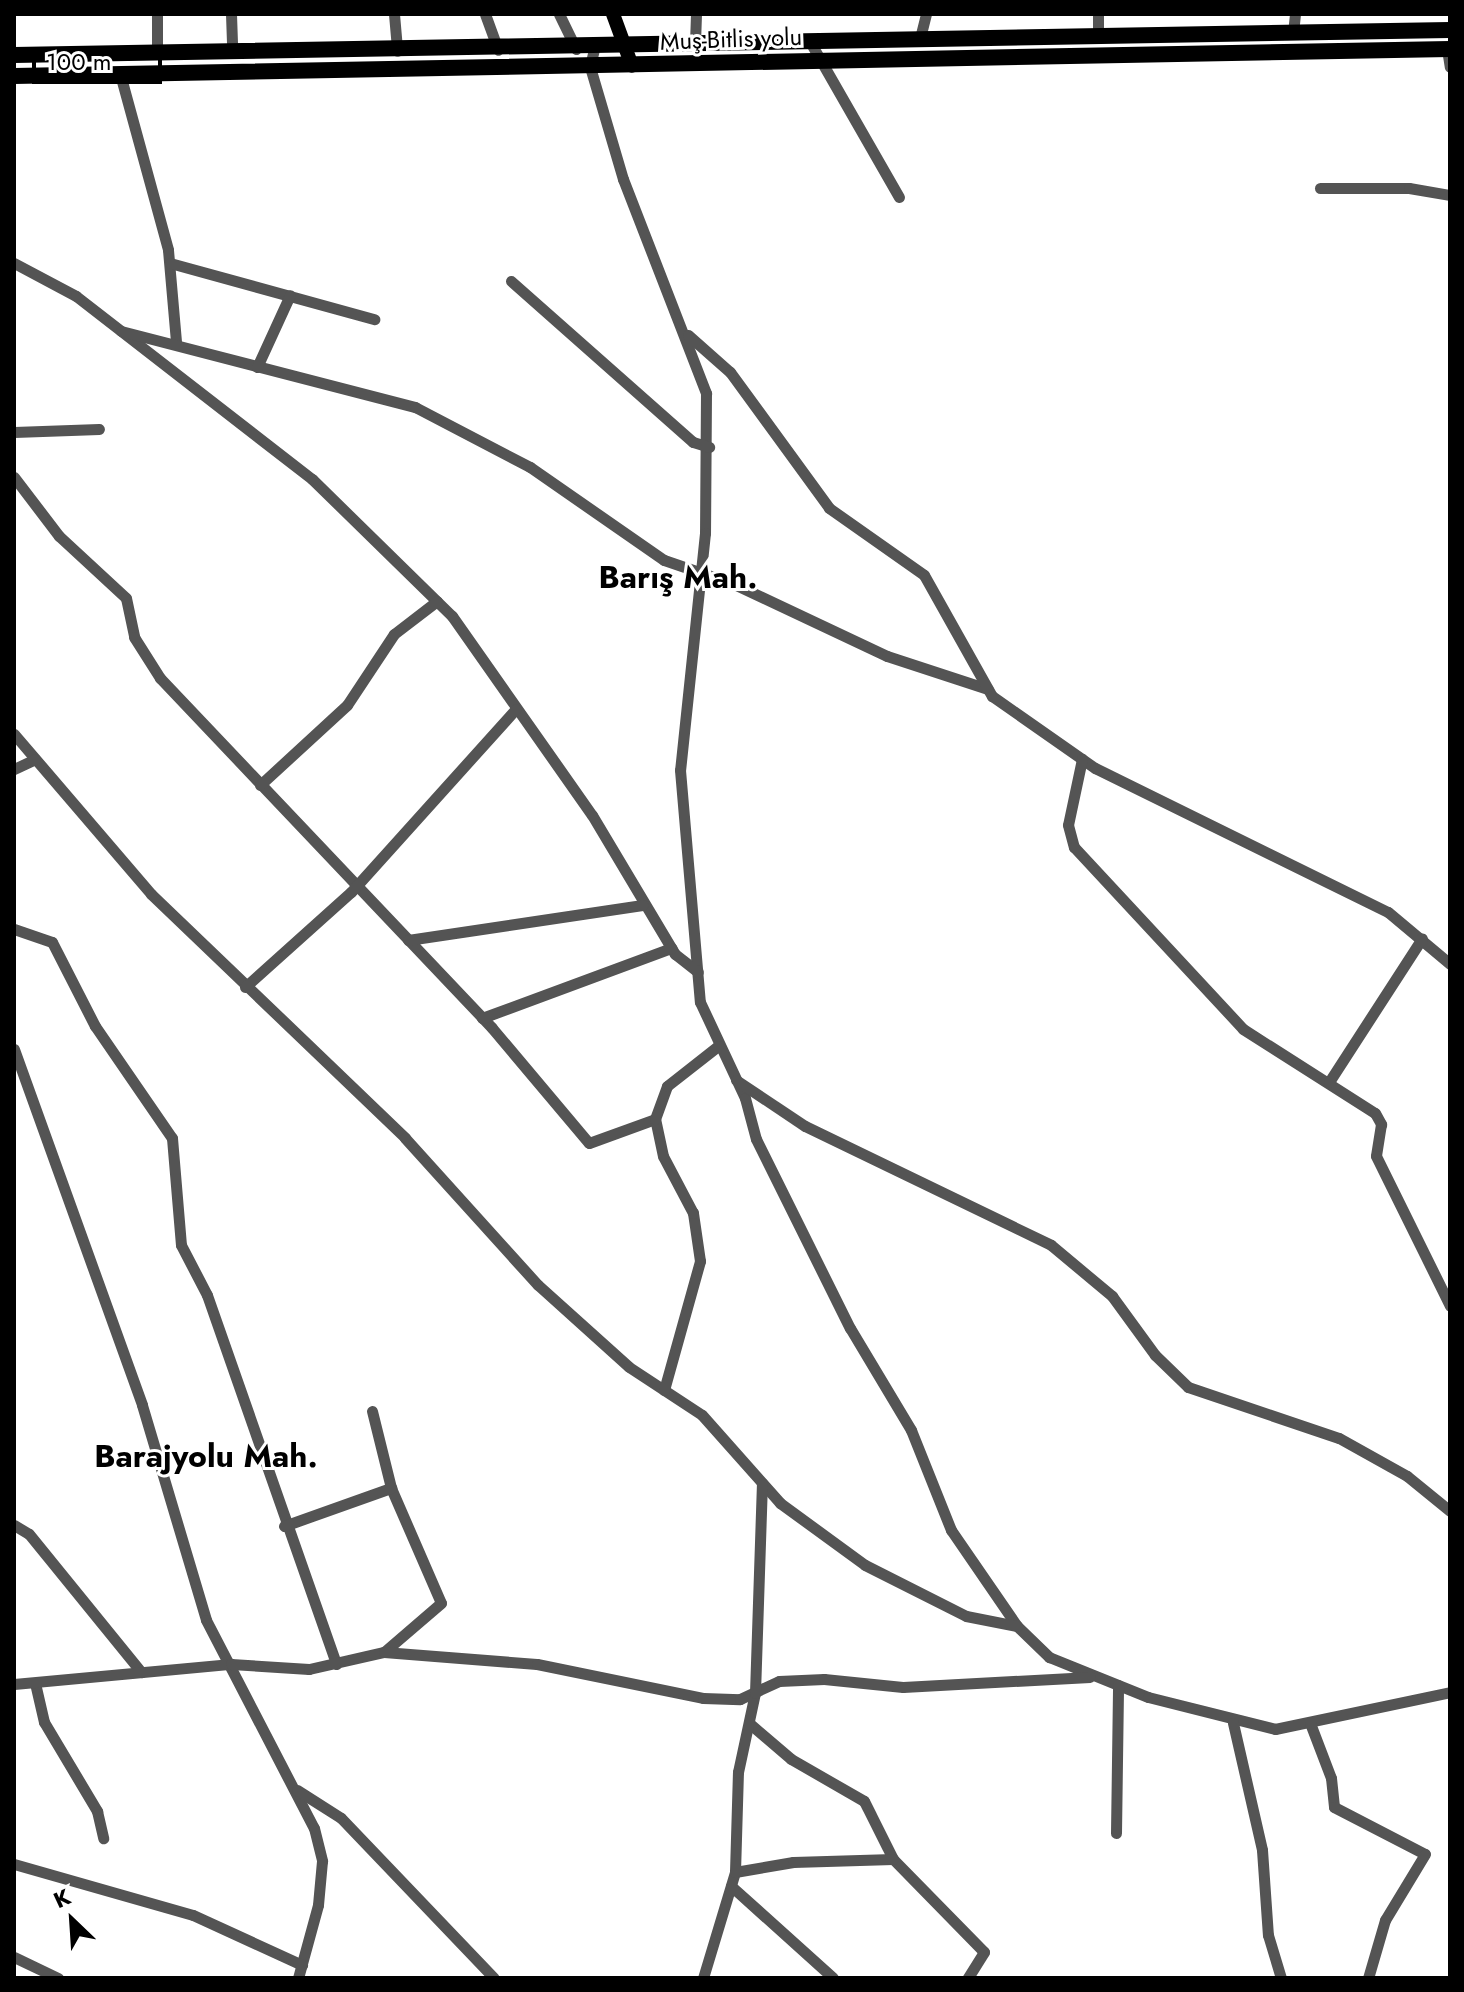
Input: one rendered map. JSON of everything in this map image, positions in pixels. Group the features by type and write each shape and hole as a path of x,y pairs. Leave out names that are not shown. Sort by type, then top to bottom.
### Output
{"highway":[{"name":"Muş-Bitlis yolu","path":"14,55 594,49 809,40 1098,38 1450,30"},
{"name":"Muş-Bitlis yolu","path":"14,76 1449,49"}],"main road":[{"path":"613,14 632,66"}],"street":[{"path":"157,14 157,52"},
{"path":"231,14 232,52"},
{"path":"394,14 397,51"},
{"path":"485,14 498,50"},
{"path":"559,14 577,49"},
{"path":"695,43 696,14"},
{"path":"920,38 926,14"},
{"path":"1098,14 1098,38"},
{"path":"1293,33 1295,14"},
{"path":"809,40 817,60 899,197"},
{"path":"594,49 590,67 623,179 687,335 706,393 709,447 701,570 680,770 700,1002 736,1080 756,1139 850,1328 911,1430 951,1530 1017,1626 1049,1657 1118,1685 1233,1723 1275,1729 1450,1692"},
{"path":"1449,49 1450,67"},
{"path":"120,74 170,263 176,342"},
{"path":"1320,188 1409,188 1450,195"},
{"path":"14,263 76,296 312,479 437,601 592,815 642,905 671,948 698,972"},
{"path":"170,263 374,319"},
{"path":"511,281 693,442 709,447"},
{"path":"257,367 290,295"},
{"path":"120,331 176,342 257,367 415,407 450,423 530,467 636,544 701,570 887,656 988,690 1082,759 1388,912 1450,964"},
{"path":"687,335 730,372 829,508 924,575 988,690"},
{"path":"14,432 99,429"},
{"path":"14,477 59,536 126,598 134,637 160,678 482,1018 589,1143 655,1119"},
{"path":"260,785 347,705 394,634 437,601"},
{"path":"245,987 356,887 516,709"},
{"path":"14,734 151,894 405,1138 538,1285 629,1367 702,1415 762,1483 865,1565 966,1616 1017,1626"},
{"path":"14,769 35,759"},
{"path":"1082,759 1068,825 1074,847 1243,1029 1375,1113 1381,1124 1376,1156 1450,1306"},
{"path":"408,940 642,905"},
{"path":"14,929 52,942 95,1026 172,1138 176,1226 233,1369 284,1526 336,1664"},
{"path":"1329,1082 1422,938"},
{"path":"482,1018 671,948"},
{"path":"664,1390 700,1261 693,1213 663,1156 655,1119 667,1086 718,1046"},
{"path":"14,1049 137,1392 206,1620 297,1789 322,1861 298,1978"},
{"path":"736,1080 805,1126 1051,1245 1112,1296 1155,1355 1188,1387 1339,1438 1407,1476 1450,1511"},
{"path":"372,1411 391,1488 441,1603 384,1652"},
{"path":"703,1978 735,1872 738,1772 755,1693 762,1483"},
{"path":"284,1526 391,1488"},
{"path":"14,1525 29,1534 141,1672"},
{"path":"14,1684 231,1664 309,1669 384,1652 537,1664 703,1698 740,1699 779,1681 824,1679 903,1687 1095,1676"},
{"path":"35,1683 44,1722 97,1811 103,1838"},
{"path":"1116,1833 1118,1685"},
{"path":"749,1723 791,1759 864,1801 893,1859 984,1952 968,1978"},
{"path":"1233,1723 1262,1850 1268,1935 1281,1978"},
{"path":"1310,1723 1331,1778 1334,1807 1425,1854 1385,1920 1368,1978"},
{"path":"297,1789 341,1818 494,1978"},
{"path":"735,1872 793,1862 893,1859"},
{"path":"14,1864 193,1915 302,1965"},
{"path":"731,1886 833,1978"},
{"path":"14,1957 58,1978"}],"district":[{"name":"Barış Mah.","path":"678,577"},
{"name":"Barajyolu Mah.","path":"206,1456"}]}
